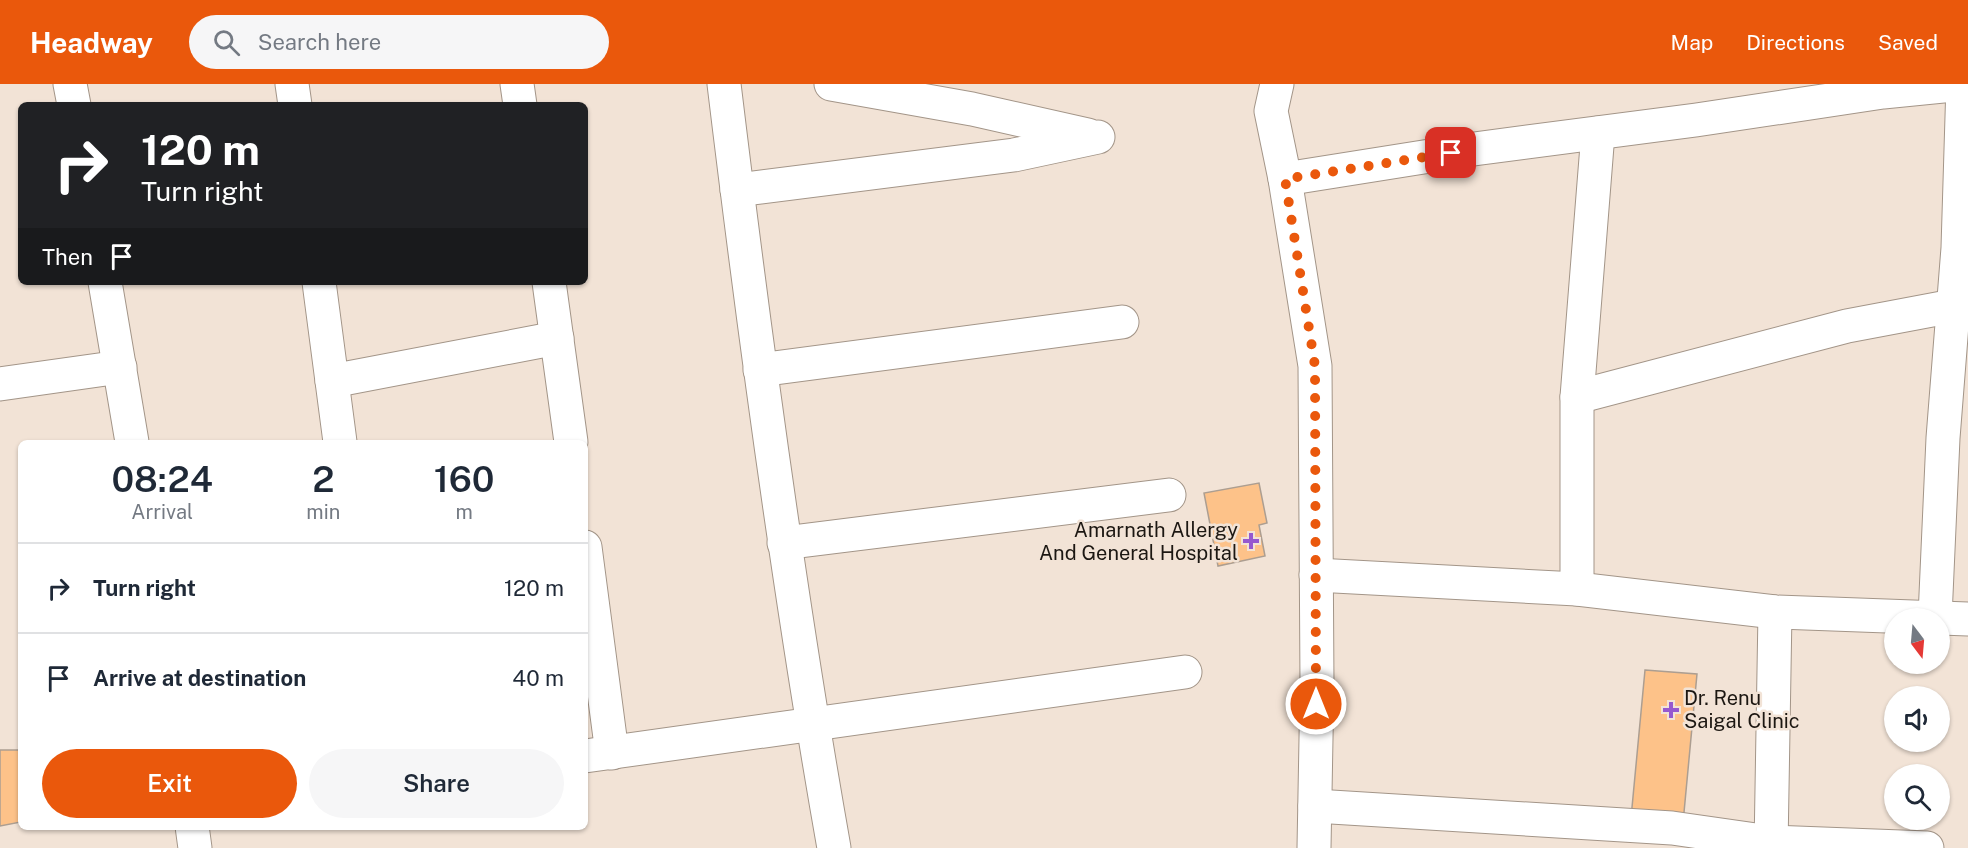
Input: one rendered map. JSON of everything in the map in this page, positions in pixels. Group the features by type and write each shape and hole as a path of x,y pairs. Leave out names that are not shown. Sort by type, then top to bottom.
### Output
{"street":[{"path":"70,84 73,102"},
{"path":"292,84 295,102"},
{"path":"517,84 520,102"},
{"path":"724,84 784,543 812,725 834,848"},
{"path":"737,190 1014,155 1098,137 972,109 831,84"},
{"path":"1277,84 1271,111 1285,179 1315,366 1314,848"},
{"path":"1285,179 1474,149 1883,92 1963,84 1958,248 1943,438 1935,608"},
{"path":"1577,589 1577,397 1598,133"},
{"path":"106,285 132,440"},
{"path":"319,285 340,440"},
{"path":"549,285 571,440"},
{"path":"1577,397 1847,326 1953,306"},
{"path":"760,370 1122,322"},
{"path":"332,381 557,339"},
{"path":"0,384 120,367"},
{"path":"784,543 1169,495"},
{"path":"1316,574 1577,589 1775,612 1884,615"},
{"path":"588,595 598,754 1185,672"},
{"path":"1770,845 1775,612"},
{"path":"1950,618 1968,619"},
{"path":"1315,806 1672,828 1770,845 1927,848"},
{"path":"193,830 195,848"}],"building":[{"path":"1259,483 1267,523 1259,525 1265,556 1218,566 1204,493"},
{"path":"1645,670 1697,674 1683,823 1631,818"},
{"path":"0,750 18,750 18,823 0,826"}],"place":[{"name":"Amarnath Allergy And General Hospital","path":"1251,541"},
{"name":"Dr. Renu Saigal Clinic","path":"1671,710"}],"route":[{"path":"1316,704 1315,366 1285,179 1451,153"}]}
